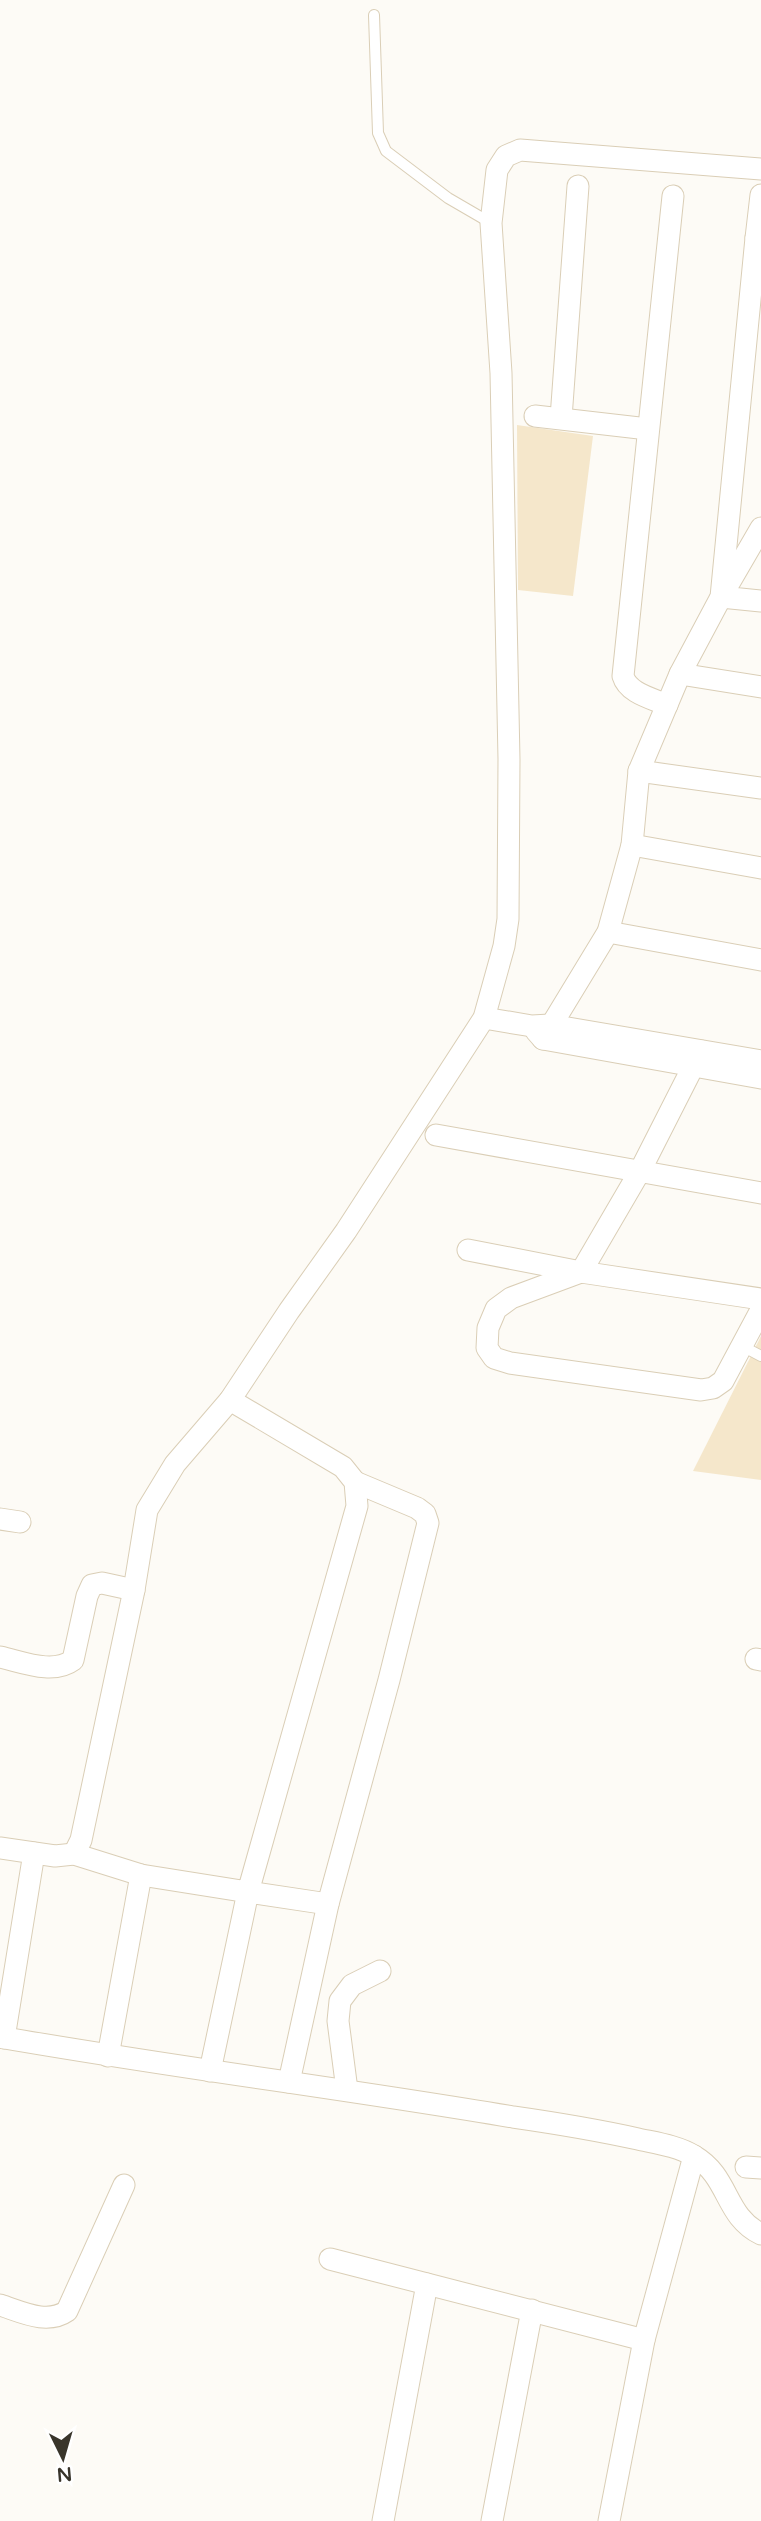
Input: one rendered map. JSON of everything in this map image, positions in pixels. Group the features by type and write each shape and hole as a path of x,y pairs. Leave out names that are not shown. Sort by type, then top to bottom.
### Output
{"street":[{"path":"74,1854 81,1840 134,1590 147,1510 175,1464 230,1400 346,1231 484,1018 504,946 508,919 508,745 501,373 491,223 497,170 506,156 520,150 761,169"},
{"path":"561,418 578,186"},
{"path":"721,597 754,328 761,195"},
{"path":"667,705 634,691 625,684 623,676 673,196"},
{"path":"535,416 648,429"},
{"path":"542,1030 607,932 632,845 639,771 680,674 761,528"},
{"path":"721,597 761,601"},
{"path":"680,674 761,687"},
{"path":"639,771 761,788"},
{"path":"632,845 761,867"},
{"path":"607,932 761,960"},
{"path":"484,1018 698,1058 761,1078"},
{"path":"698,1058 761,1061"},
{"path":"698,1058 640,1171 581,1272 511,1298 496,1309 488,1328 487,1348 494,1359 510,1363 701,1390 713,1388 723,1381 761,1310"},
{"path":"436,1135 761,1193"},
{"path":"468,1250 581,1272 761,1299"},
{"path":"230,1400 343,1467 355,1482 417,1508 425,1514 428,1523 328,1904 289,2082"},
{"path":"210,2070 248,1892 357,1506 355,1482"},
{"path":"0,1657 51,1668 64,1667 73,1660 87,1596 92,1586 102,1583 134,1590"},
{"path":"0,1848 55,1856 74,1854 141,1875 328,1904"},
{"path":"34,1853 2,2037 108,2056 347,2090 600,2131 667,2146 694,2156 717,2174 732,2207 748,2228 761,2234"},
{"path":"108,2056 141,1875"},
{"path":"347,2090 338,2021 340,2001 352,1985 380,1971"},
{"path":"609,2521 644,2340 694,2156"},
{"path":"0,2305 42,2318 58,2318 68,2311 124,2185"},
{"path":"330,2259 644,2340"},
{"path":"383,2521 427,2284"},
{"path":"492,2521 532,2310"}],"lane":[{"path":"374,15 378,133 386,151 448,198 491,223"},
{"path":"741,1346 761,1356"}],"shaded area":[{"path":"517,425 593,436 573,596 518,590"},
{"path":"761,1336 761,1480 693,1471"}]}
